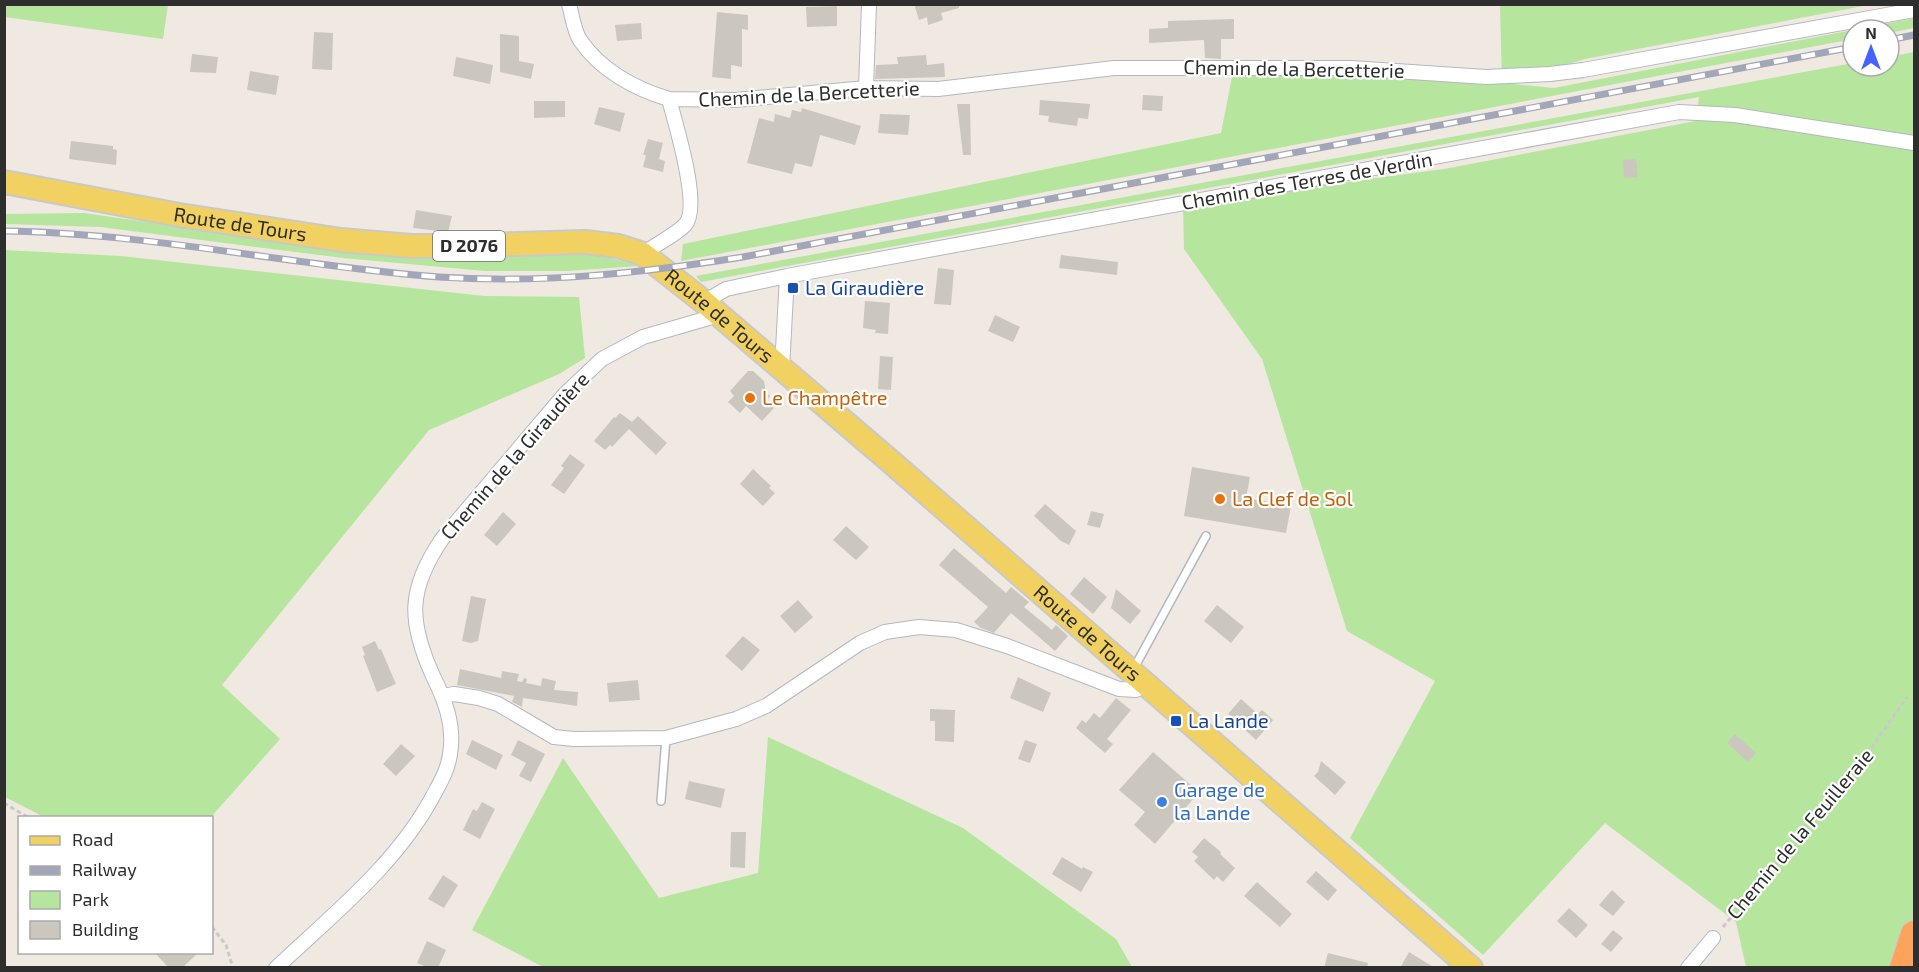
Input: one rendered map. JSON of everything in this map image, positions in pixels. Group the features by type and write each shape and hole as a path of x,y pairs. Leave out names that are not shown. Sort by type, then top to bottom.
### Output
{"highway":[{"path":"1904,968 1914,934"}],"main road":[{"name":"Route de Tours","path":"4,182 179,215 342,240 432,246 585,242 618,246 643,254 652,259 782,368 1471,968"}],"street":[{"name":"Chemin de la Bercetterie","path":"569,4 579,39 598,60 641,90 669,99 735,100 866,88 938,89 1082,70 1139,67 1351,68 1486,76 1550,74 1914,10"},
{"path":"866,88 869,4"},
{"path":"643,254 686,224 691,211 689,182 669,99"},
{"name":"Chemin des Terres de Verdin","path":"711,308 726,289 787,276 1679,112 1735,115 1914,143"},
{"path":"782,368 787,276"},
{"name":"Chemin de la Giraudière","path":"276,968 383,866 418,822 443,777 450,757 451,734 443,696 420,645 414,619 418,586 430,556 565,394 602,359 630,343 711,308"},
{"path":"443,696 454,694 498,704 554,737 574,739 666,738 736,719 766,706 861,643 885,632 919,627 956,630 1006,646 1119,689 1136,690 1139,678"},
{"name":"Chemin de la Feuilleraie","path":"1688,968 1713,938"}],"lane":[{"path":"1139,678 1206,536"},
{"path":"661,801 666,738"}],"path":[{"name":"Chemin de la Feuilleraie","path":"1713,938 1860,764 1908,697"},
{"path":"4,803 26,816"},
{"path":"213,928 226,945 233,968"}],"green space":[{"path":"5,4 168,5 163,39 5,17"},
{"path":"1500,5 1869,5 1585,59 1504,83 1554,88 1841,32 1841,41 681,261 683,244 1221,133 1233,72 1502,83"},
{"path":"1914,18 1914,28 1901,31 1901,21"},
{"path":"1914,52 1914,967 1746,967 1736,922 1605,823 1483,955 1350,838 1435,681 1347,631 1262,359 1184,249 1183,204 1444,169 1696,121 1699,97 701,282 696,276 1841,65 1841,78 1901,78 1901,55"},
{"path":"84,213 264,239 416,256 478,257 567,253 600,255 639,266 567,271 485,271 343,258 100,227 5,224 5,214"},
{"path":"4,250 121,256 484,296 579,297 585,358 559,374 429,430 222,685 280,739 212,816 42,816 5,797"},
{"path":"768,737 963,828 1116,939 1132,967 543,967 472,930 563,758 659,898 758,873"}],"building":[{"path":"914,4 959,4 959,8 941,13 943,20 928,25 927,17 919,20"},
{"path":"837,6 837,26 807,27 806,7"},
{"path":"717,12 748,15 748,30 742,29 742,67 731,65 731,79 712,77"},
{"path":"1234,19 1234,39 1221,39 1221,59 1205,58 1204,40 1149,43 1149,29 1168,28 1168,21"},
{"path":"641,23 642,39 617,41 615,25"},
{"path":"314,32 333,33 332,70 312,69"},
{"path":"500,34 519,36 519,61 534,64 531,79 500,72"},
{"path":"192,54 218,57 216,73 190,72"},
{"path":"926,55 927,65 944,63 945,77 875,79 876,65 898,64 897,57"},
{"path":"456,57 493,65 490,84 453,76"},
{"path":"250,71 279,76 276,95 247,90"},
{"path":"1143,95 1163,96 1162,111 1142,110"},
{"path":"1040,100 1090,104 1088,119 1078,118 1077,126 1048,122 1049,116 1039,115"},
{"path":"534,101 565,101 565,117 534,118"},
{"path":"957,104 970,104 971,155 963,155"},
{"path":"599,107 625,113 620,132 594,124"},
{"path":"802,108 861,126 855,145 820,135 812,167 795,163 792,174 747,163 759,118 774,122 775,114 790,118 792,110 801,112"},
{"path":"880,114 910,115 908,135 878,133"},
{"path":"648,139 663,143 659,159 665,161 663,172 643,167 646,155 643,155"},
{"path":"71,141 113,146 113,149 117,150 116,165 69,159"},
{"path":"1636,159 1638,177 1624,178 1623,160"},
{"path":"416,210 452,216 448,232 413,228"},
{"path":"1061,255 1118,262 1117,275 1059,268"},
{"path":"938,268 954,270 951,305 934,304"},
{"path":"865,301 890,303 888,334 875,333 876,330 863,328"},
{"path":"995,315 1020,327 1013,342 988,331"},
{"path":"880,356 893,357 891,390 878,389"},
{"name":"Le Champêtre","path":"748,371 753,371 764,381 766,392 770,396 766,400 774,408 762,421 746,406 740,413 728,402 734,396 730,391"},
{"path":"620,413 632,422 638,416 667,443 656,455 629,429 612,447 610,445 605,450 594,441"},
{"path":"570,454 585,465 564,494 551,485 564,468 561,466"},
{"name":"La Clef de Sol","path":"1192,467 1250,477 1246,498 1291,506 1286,533 1184,516"},
{"path":"753,469 775,493 763,506 740,484"},
{"path":"1045,504 1076,531 1069,545 1061,541 1034,516"},
{"path":"1091,511 1104,514 1100,528 1087,525"},
{"path":"503,512 516,524 497,546 484,535"},
{"path":"846,526 869,547 856,560 833,540"},
{"path":"954,548 1006,593 1011,587 1029,602 1024,607 1052,630 1056,625 1068,636 1055,651 1011,613 994,633 981,628 974,622 988,607 939,565"},
{"path":"1084,577 1107,597 1093,614 1070,594"},
{"path":"1116,589 1141,611 1130,624 1111,608"},
{"path":"471,596 486,599 478,641 471,643 462,641"},
{"path":"798,600 813,617 795,633 780,616"},
{"path":"1217,605 1244,627 1231,643 1204,621"},
{"path":"743,636 760,650 742,671 725,656"},
{"path":"375,641 379,650 381,649 396,684 377,692 363,656 365,655 362,647"},
{"path":"460,669 501,678 502,671 519,674 517,681 522,682 524,678 527,679 526,683 541,686 542,678 556,681 554,690 578,692 577,706 523,698 522,707 512,702 514,696 457,685"},
{"path":"1018,677 1051,693 1043,712 1010,698"},
{"path":"638,680 640,700 609,702 607,683"},
{"path":"1116,698 1131,710 1107,739 1113,744 1105,753 1076,728 1082,720 1086,723 1094,713 1100,718"},
{"path":"1241,699 1258,714 1262,710 1273,720 1256,740 1228,714"},
{"path":"930,709 955,710 954,742 935,741 935,721 930,721"},
{"path":"1735,734 1756,753 1748,762 1727,743"},
{"path":"472,740 503,755 496,770 466,754"},
{"path":"518,740 545,754 531,782 519,776 526,763 511,755"},
{"path":"1025,740 1037,744 1030,763 1018,759"},
{"path":"401,744 415,756 396,776 383,764"},
{"name":"Garage de la Lande","path":"1153,752 1199,792 1155,844 1134,825 1145,812 1119,790"},
{"path":"1321,761 1346,782 1335,795 1314,776 1318,772"},
{"path":"689,781 725,789 721,808 685,799"},
{"path":"482,802 495,809 480,839 463,830 473,809 477,811"},
{"path":"731,832 746,832 745,868 730,867"},
{"path":"1204,838 1235,868 1223,882 1217,876 1214,880 1194,861 1198,857 1192,852"},
{"path":"1062,857 1082,869 1083,867 1093,872 1081,892 1052,874"},
{"path":"1316,871 1337,890 1328,901 1306,882"},
{"path":"443,875 458,885 444,908 428,899"},
{"path":"1257,882 1292,914 1280,927 1244,896"},
{"path":"1612,890 1625,902 1613,916 1599,905"},
{"path":"1569,908 1588,925 1576,938 1557,921"},
{"path":"1613,930 1623,938 1611,952 1601,944"},
{"path":"427,941 446,950 438,968 429,968 417,963"},
{"path":"1409,952 1435,968 1400,968"},
{"path":"1328,953 1368,963 1367,968 1324,968"},
{"path":"156,954 197,954 182,968 169,968"}],"railway":[{"path":"1901,38 1914,35"},
{"path":"4,231 113,237 439,277 516,279 591,276 743,257 1841,49"}],"place":[{"name":"La Giraudière","path":"793,288"},
{"name":"Le Champêtre","path":"750,398"},
{"name":"La Clef de Sol","path":"1220,499"},
{"name":"La Lande","path":"1176,721"},
{"name":"Garage de la Lande","path":"1162,802"}]}
